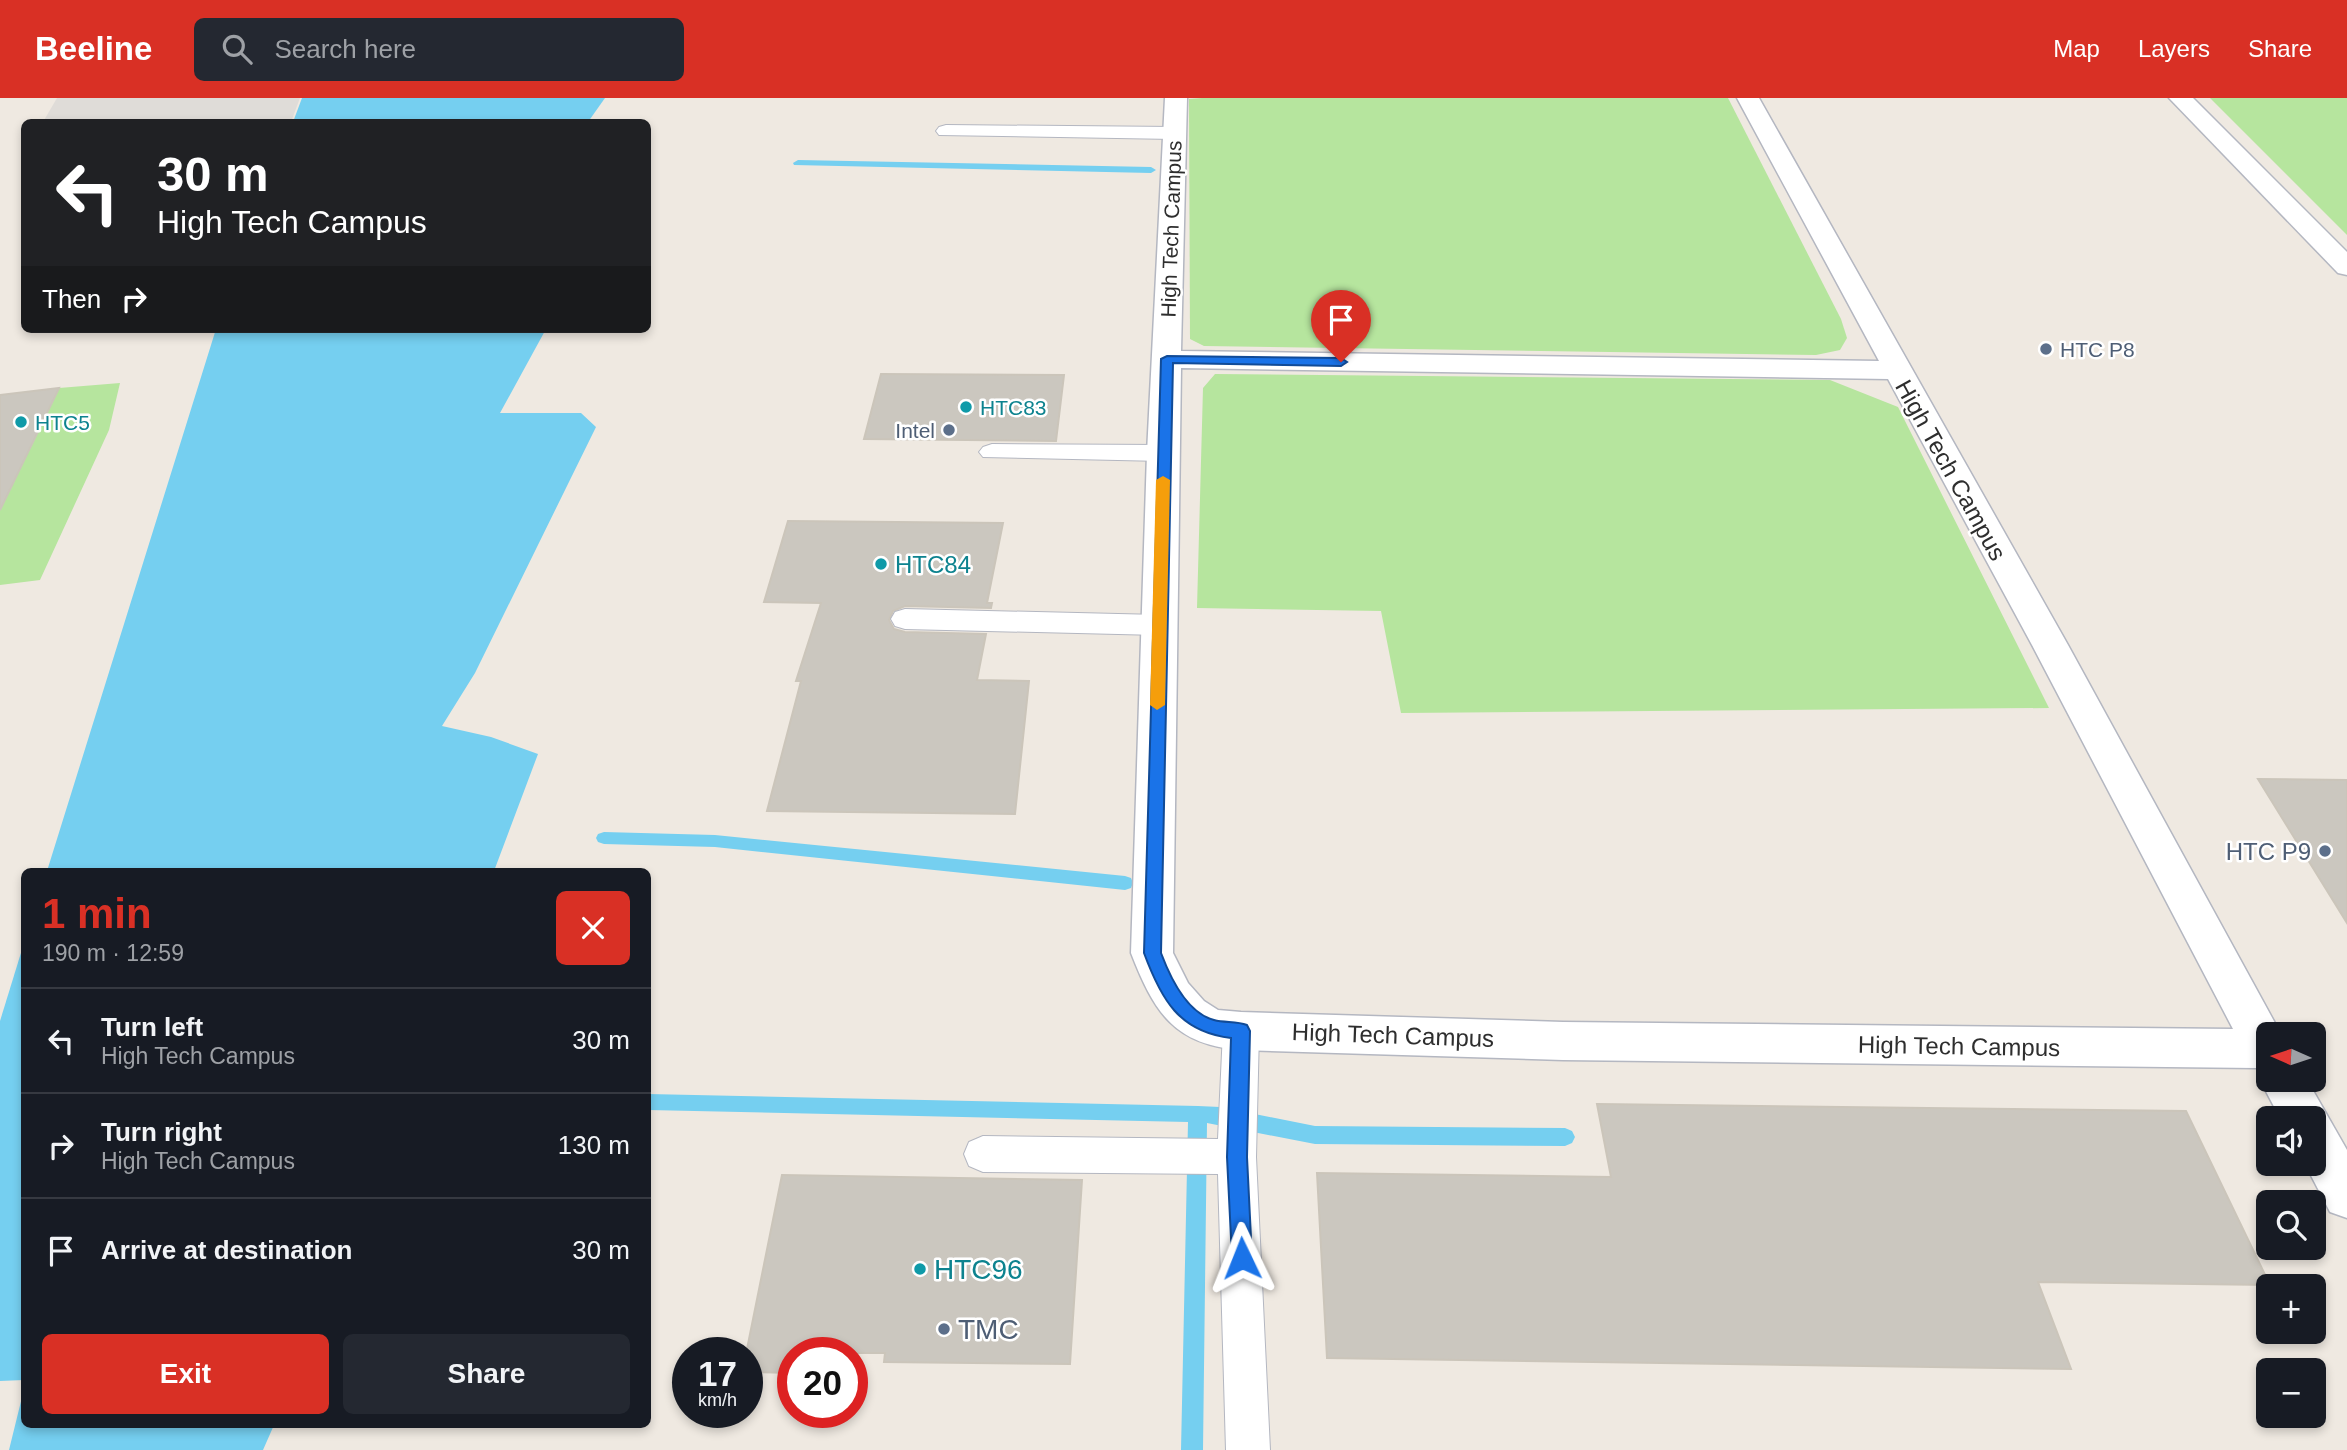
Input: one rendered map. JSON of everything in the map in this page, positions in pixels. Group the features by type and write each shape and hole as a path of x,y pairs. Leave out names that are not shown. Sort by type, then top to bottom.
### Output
{"street":[{"name":"High Tech Campus","path":"1748,98 2050,645 2256,1031"},
{"path":"2180,98 2347,267"},
{"name":"High Tech Campus","path":"1175,115 1163,453 1153,953 1163,981 1182,1007 1208,1027 1241,1031 2256,1061"},
{"name":"High Tech Campus","path":"1167,359 1896,370"},
{"path":"2326,1157 2347,1196"}],"lane":[{"path":"946,131 1175,115"},
{"path":"992,452 1163,453"},
{"path":"905,619 1159,625"},
{"path":"1241,1031 1237,1157 1247,1360 1248,1450"},
{"path":"984,1154 1237,1157"}],"green space":[{"path":"1728,98 1841,319 1847,338 1840,350 1816,355 1204,346 1190,339 1189,99"},
{"path":"2210,98 2347,98 2347,235"},
{"path":"1215,374 1830,380 1898,407 2049,708 1401,713 1381,611 1197,608 1203,388"},
{"path":"120,383 109,430 40,580 0,585 0,453 30,449 59,388"}],"shaded area":[{"path":"57,98 300,98 292,119 45,119"}],"water":[{"path":"302,98 605,98 590,119 294,119"},
{"path":"215,333 544,333 500,413 581,413 596,427 475,673 442,726 491,737 538,754 495,868 48,868"},
{"path":"21,953 21,1380 0,1381 0,1021"},
{"path":"21,1401 21,1428 273,1428 263,1450 9,1450"}],"building":[{"name":"HTC83","path":"881,374 1064,375 1056,441 864,439"},
{"name":"HTC5","path":"59,388 0,510 0,395"},
{"path":"788,521 1003,523 987,603 992,603 991,608 905,606 893,611 889,620 894,629 905,632 986,634 977,680 1029,681 1015,814 767,811 801,681 796,681 821,603 764,602"},
{"name":"HTC P9","path":"2258,779 2347,780 2347,923"},
{"path":"1597,1104 2186,1111 2265,1274 2256,1274 2256,1285 2038,1282 2071,1369 1327,1358 1317,1173 1611,1177"},
{"name":"HTC96","path":"782,1175 1082,1180 1070,1364 884,1362 885,1353 868,1353 868,1337 777,1337 777,1373 763,1372 763,1337 749,1337"}],"waterway":[{"path":"798,163 1151,170"},
{"path":"604,838 715,841 1125,883"},
{"path":"651,1102 1198,1114"},
{"path":"1192,1450 1198,1114"},
{"path":"1198,1114 1220,1115 1315,1135 1565,1137"}],"slow traffic":[{"path":"1157,705 1163,480"}],"place":[{"name":"HTC P8","path":"2046,349"},
{"name":"HTC83","path":"966,407"},
{"name":"HTC5","path":"21,422"},
{"name":"Intel","path":"949,430"},
{"name":"HTC84","path":"881,564"},
{"name":"HTC P9","path":"2325,851"},
{"name":"HTC96","path":"920,1269"},
{"name":"TMC","path":"944,1329"}],"route":[{"path":"1242,1258 1237,1157 1241,1031 1208,1027 1182,1007 1163,981 1153,953 1167,359 1341,362"}]}
